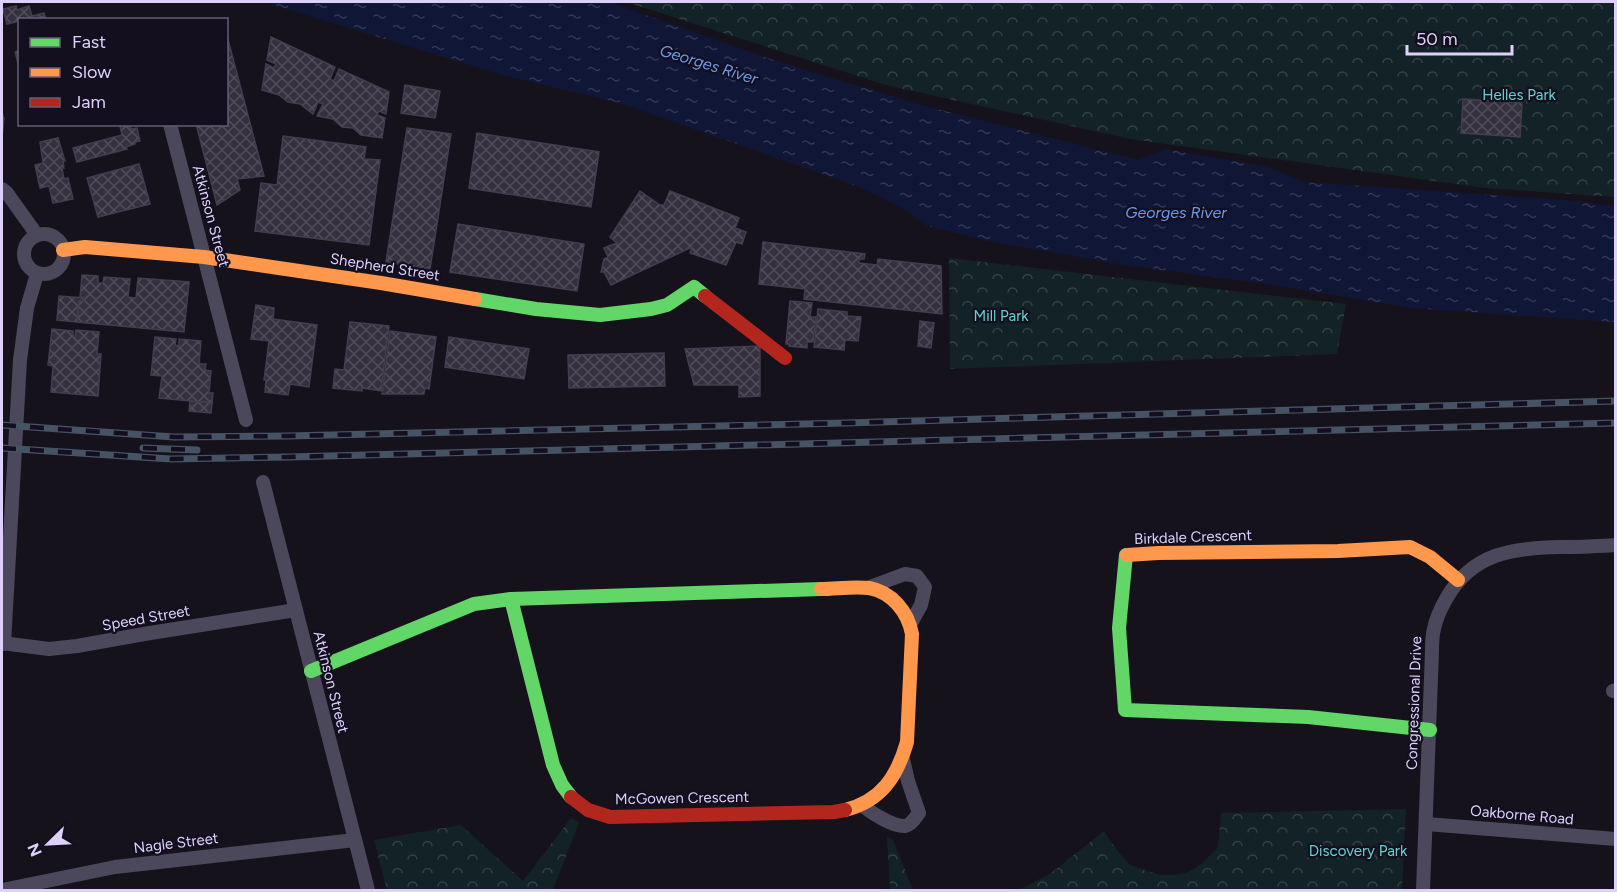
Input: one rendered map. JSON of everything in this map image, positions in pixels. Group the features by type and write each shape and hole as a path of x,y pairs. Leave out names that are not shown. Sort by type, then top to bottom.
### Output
{"street":[{"name":"Atkinson Street","path":"171,126 246,420"},
{"path":"2,189 37,235"},
{"path":"44,234 56,238 63,250 64,256 59,268 49,274 37,274 27,266 23,254 27,243 37,235 44,234"},
{"name":"Shepherd Street","path":"63,250 85,247 204,257 536,309 600,315 667,305 694,287 785,358"},
{"path":"3,643 20,360 27,308 37,274"},
{"name":"Atkinson Street","path":"262,482 368,891"},
{"name":"Congressional Drive","path":"1423,891 1430,678 1434,628 1441,608 1458,580 1476,566 1496,555 1536,548 1616,545"},
{"name":"Birkdale Crescent","path":"1430,730 1308,717 1125,710 1119,628 1126,555 1410,548 1430,557 1458,580"},
{"name":"McGowen Crescent","path":"867,588 905,574 917,576 926,587 921,605 911,623"},
{"name":"McGowen Crescent","path":"311,671 474,604 511,599 867,588 878,590 890,597 900,606 911,623 907,742 903,759 896,773 877,794 862,805 834,812 610,817 594,813 580,806 560,783 511,599"},
{"name":"Speed Street","path":"3,643 50,649 77,646 296,610"},
{"name":"McGowen Crescent","path":"862,805 876,816 895,824 905,826 913,821 919,813 903,759"},
{"name":"Oakborne Road","path":"1425,824 1616,839"},
{"name":"Nagle Street","path":"2,890 115,867 355,840"}],"green space":[{"name":"Helles Park","path":"626,2 1615,2 1615,197 1485,188 1130,139 886,85"},
{"name":"Mill Park","path":"949,258 1346,304 1337,354 950,369"},
{"name":"Discovery Park","path":"1406,809 1402,890 1019,890 1051,873 1104,831 1130,865 1160,875 1174,875 1186,873 1199,866 1218,847 1221,813"},
{"path":"571,818 579,822 553,890 387,890 374,840 461,825 523,881"},
{"path":"887,836 893,840 913,890 890,890"}],"water":[{"name":"Georges River","path":"269,2 609,2 776,61 914,103 1138,160 1166,149 1267,167 1305,182 1563,200 1615,206 1615,322 1411,308 1267,284 1124,265 988,241 927,226 906,210 862,188 620,103 506,76"}],"building":[{"path":"16,6 17,10 29,6 32,16 44,13 45,18 18,18 18,21 7,24 3,9"},
{"path":"271,37 335,67 330,79 334,81 339,69 389,92 386,114 379,111 377,115 385,118 382,138 361,135 353,128 342,127 333,119 317,116 323,104 318,102 313,114 300,104 288,102 279,95 262,90 266,64 274,68 276,64 267,60"},
{"path":"228,40 264,176 237,179 240,190 217,205 197,126 228,126"},
{"path":"405,85 440,91 435,118 401,113"},
{"path":"1463,99 1522,103 1520,137 1461,133"},
{"path":"2,115 4,118 2,138"},
{"path":"120,126 137,128 140,141 126,147 127,149 77,162 73,148 122,135"},
{"path":"407,128 451,134 430,269 386,262"},
{"path":"477,133 599,152 591,207 469,188"},
{"path":"283,136 366,147 364,159 380,160 369,245 255,231 261,183 277,185"},
{"path":"58,138 65,161 63,161 64,168 62,168 64,179 68,178 73,199 53,203 49,186 40,188 35,165 43,163 40,142"},
{"path":"139,164 150,204 98,217 87,178"},
{"path":"640,191 660,205 664,205 670,191 739,218 735,228 746,232 742,244 736,242 726,265 690,253 692,247 611,285 604,272 601,272 604,259 608,257 604,248 617,243 610,237"},
{"path":"458,224 584,244 577,291 450,272"},
{"path":"763,242 865,254 864,259 859,259 859,263 877,265 878,259 941,266 942,314 804,299 805,289 759,284"},
{"path":"82,275 98,276 98,283 103,283 104,277 130,279 128,297 136,298 138,278 189,282 184,332 77,322 79,301 84,301 84,298 80,298"},
{"path":"59,296 84,298 84,301 79,301 77,322 57,320"},
{"path":"790,301 812,303 810,317 816,317 813,342 807,342 807,348 786,344"},
{"path":"256,305 274,308 273,319 317,325 309,387 290,384 288,395 265,392 266,380 264,380 269,341 251,339"},
{"path":"818,309 847,312 847,316 861,317 858,341 845,340 844,350 814,347"},
{"path":"920,321 934,323 931,348 918,346"},
{"path":"350,322 389,326 381,391 362,388 362,391 333,388 335,369 344,370"},
{"path":"52,329 73,331 75,337 76,330 99,332 97,354 101,354 98,396 51,392 53,366 48,365"},
{"path":"390,331 436,337 429,389 425,388 424,394 382,394"},
{"path":"155,337 176,339 175,345 179,346 179,339 201,341 199,364 206,364 205,370 211,371 209,393 213,393 212,403 159,398 162,376 151,375"},
{"path":"449,337 529,349 524,379 445,367"},
{"path":"760,346 760,396 739,397 739,385 694,385 685,349"},
{"path":"664,353 665,386 569,388 568,355"},
{"path":"190,401 212,403 211,413 189,411"}],"railway":[{"path":"2,425 174,437 288,436 1616,401"},
{"path":"2,448 171,459 1616,423"},
{"path":"143,448 197,450"}],"traffic: fast":[{"path":"475,299 536,309 600,315 667,305 694,287 705,296"},
{"path":"1127,555 1119,628 1125,710 1308,717 1430,730"},
{"path":"311,671 474,604 511,599 821,589"},
{"path":"511,599 553,765 562,785 571,797"}],"traffic: slow":[{"path":"63,250 85,247 204,257 475,299"},
{"path":"1127,555 1338,551 1410,547 1430,557 1458,580"},
{"path":"821,589 863,587 877,590 898,604 907,618 912,634 907,742 903,755 892,777 878,794 858,806 845,810"}],"traffic: jam":[{"path":"705,296 785,358"},
{"path":"571,797 588,810 610,817 845,810"}]}
